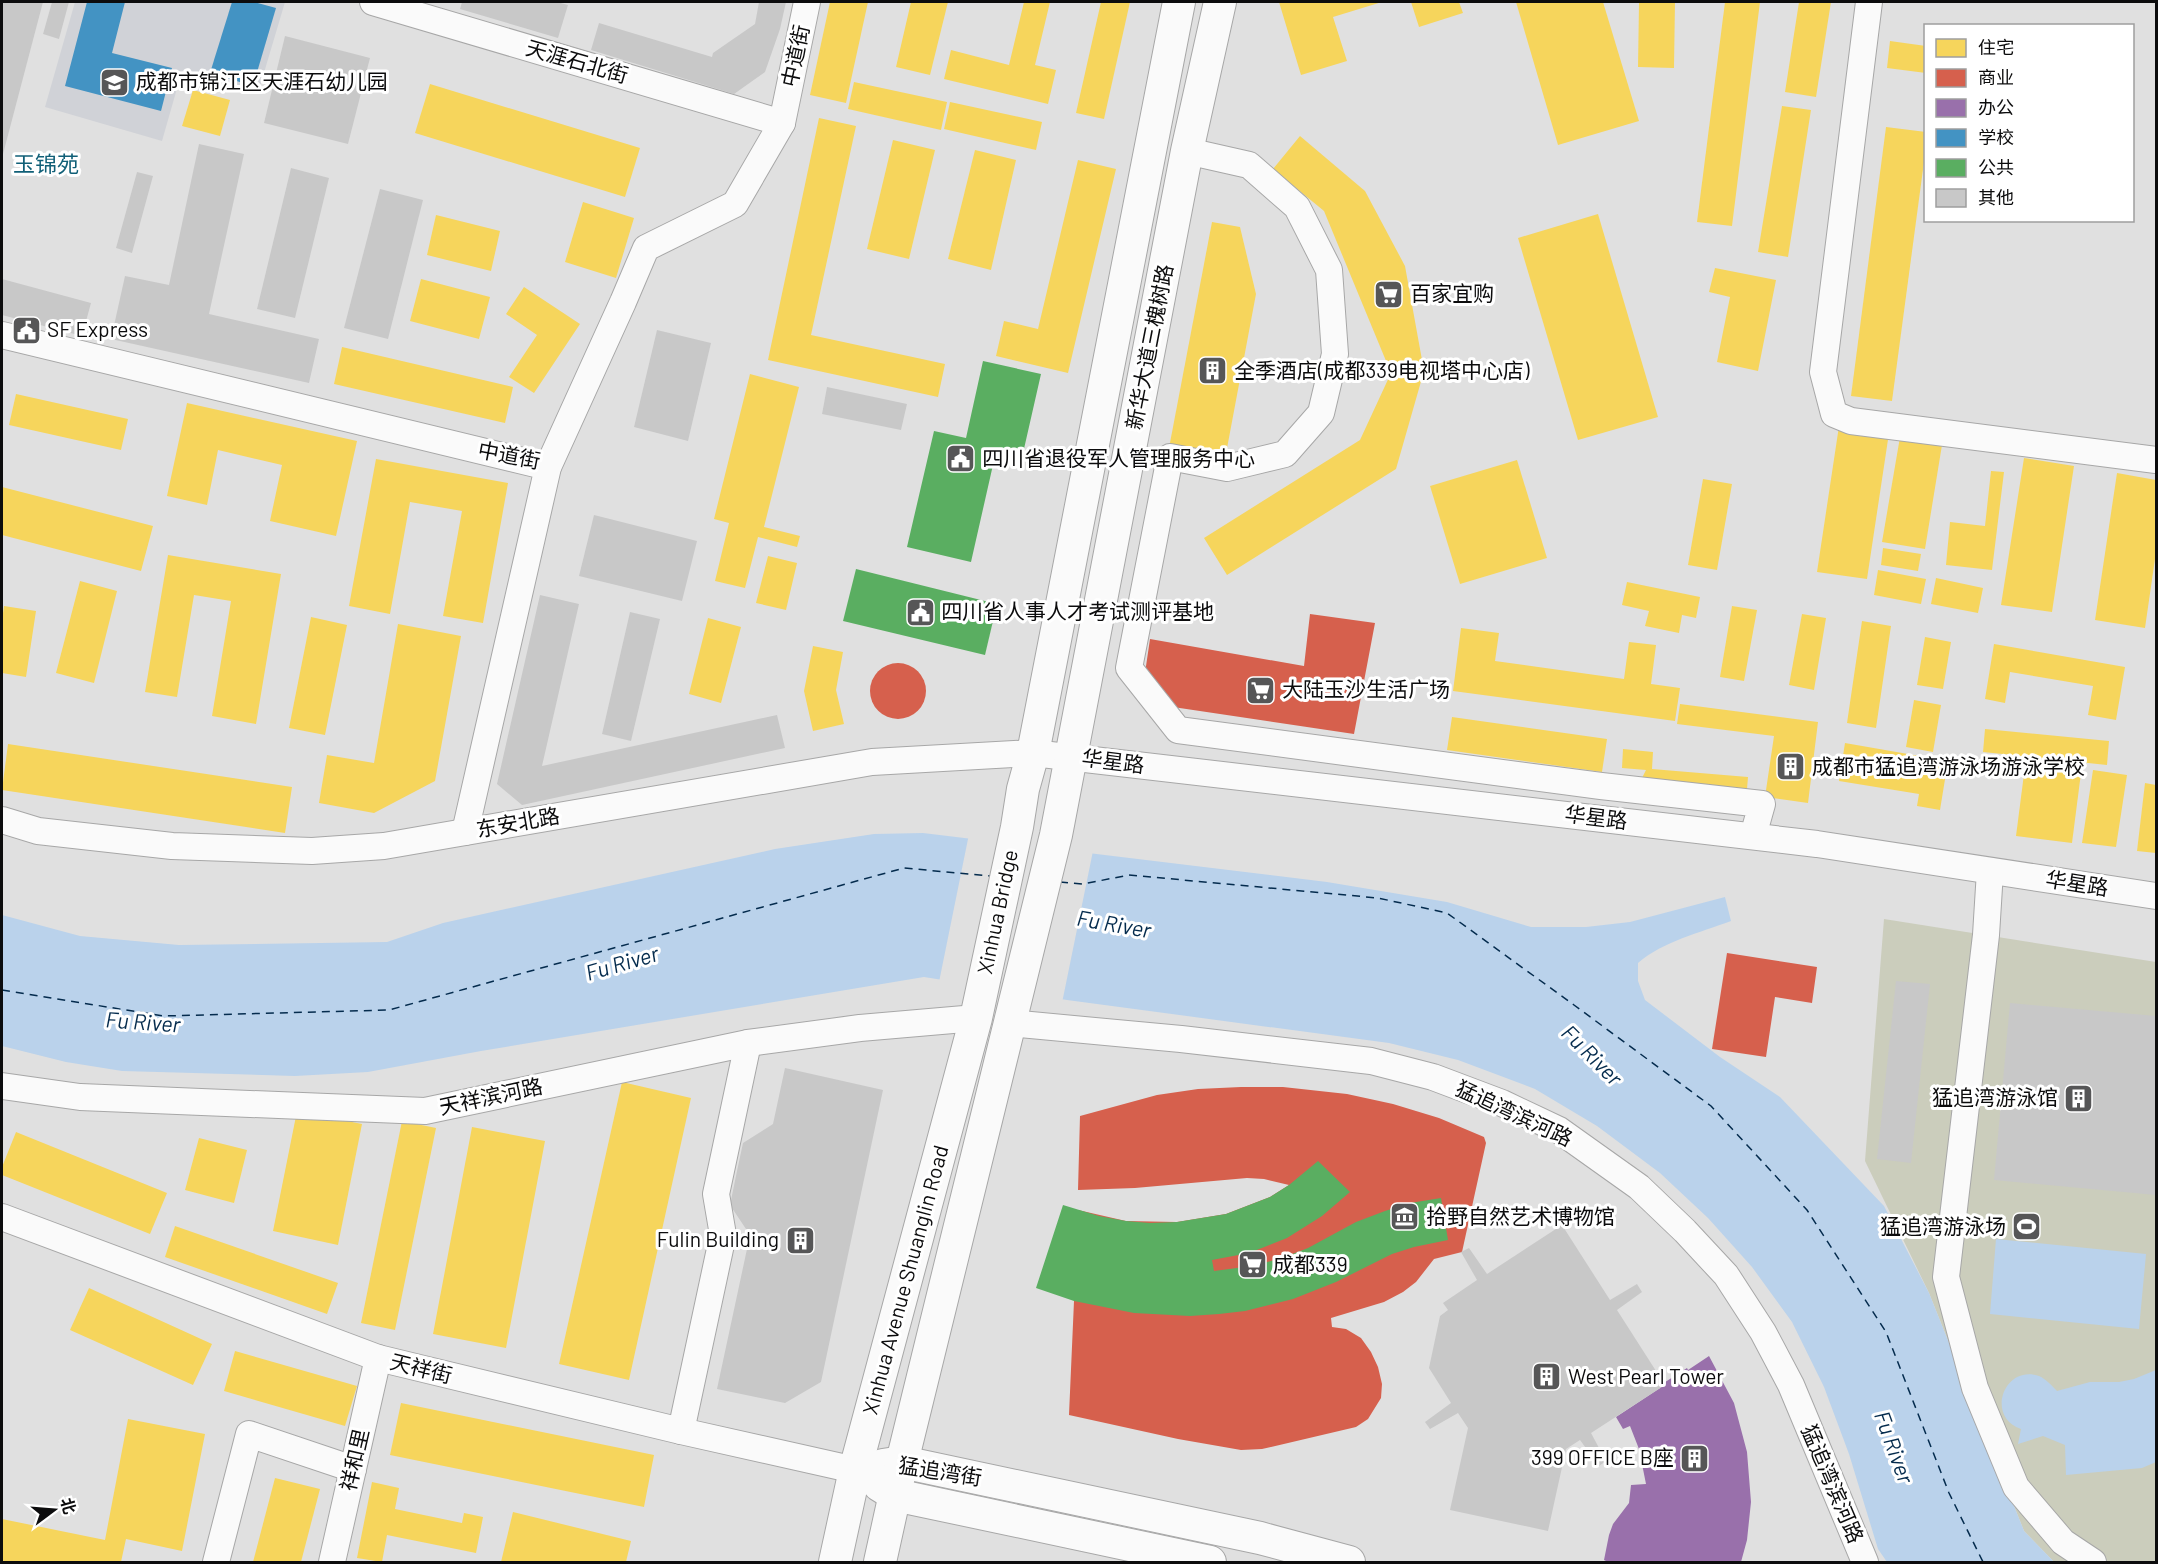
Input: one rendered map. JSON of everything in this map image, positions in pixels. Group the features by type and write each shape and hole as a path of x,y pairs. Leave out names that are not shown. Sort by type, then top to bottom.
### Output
{"main road":[{"name":"新华大道三槐树路","path":"1017,827 1179,2"},
{"name":"新华大道三槐树路","path":"1056,835 1187,151 1220,2"},
{"name":"Xinhua Bridge","path":"978,1008 1017,827"},
{"name":"Xinhua Bridge","path":"1012,1011 1056,835"},
{"name":"Xinhua Avenue Shuanglin Road","path":"835,1563 855,1470 978,1008"},
{"name":"Xinhua Avenue Shuanglin Road","path":"880,1563 902,1462 1012,1011"},
{"name":"猛追湾街","path":"855,1470 902,1462 1260,1538 1349,1563"},
{"name":"猛追湾街","path":"855,1470 895,1495 1210,1563"}],"street":[{"name":"天涯石北街","path":"373,2 782,123"},
{"name":"中道街","path":"2,335 548,467 646,248 735,204 782,123 807,2"},
{"path":"1869,2 1823,372 1834,414 1851,421 2157,460"},
{"path":"1187,151 1249,165 1297,207 1329,270 1335,354 1321,413 1285,454 1227,468 1170,457 1129,668 1178,730 1601,786 1762,804 1753,836"},
{"path":"465,832 548,467"},
{"name":"华星路","path":"1033,753 1817,844 2157,896"},
{"name":"东安北路","path":"2,820 38,831 172,846 312,851 384,846 872,762 1033,753"},
{"path":"1990,871 1986,935 1946,1277 1975,1388 2016,1487 2063,1542 2092,1563"},
{"name":"天祥滨河路","path":"2,1086 80,1097 425,1111 748,1043 860,1028 978,1008"},
{"name":"猛追湾滨河路","path":"1012,1011 1181,1039 1371,1061 1433,1077 1502,1103 1559,1130 1639,1187 1726,1275 1763,1332 1791,1385 1866,1563"},
{"path":"681,1431 723,1235 716,1194 748,1043"},
{"name":"天祥街","path":"2,1217 378,1358 681,1431 855,1470"},
{"name":"祥和里","path":"332,1563 378,1358"},
{"path":"216,1563 249,1434 353,1470"}],"shaded area":[{"name":"成都市锦江区天涯石幼儿园","path":"75,2 285,2 258,93 182,71 162,141 45,107"}],"green space":[{"name":"猛追湾游泳场","path":"1884,919 2156,962 2156,1562 2054,1562 2024,1531 1929,1293 1865,1161"}],"water":[{"name":"Fu River","path":"923,833 1327,882 1447,902 1531,927 1586,927 1630,922 1725,897 1731,921 1670,943 1638,963 1638,981 1645,1000 1720,1057 1780,1097 1884,1206 1929,1293 2024,1531 2054,1562 1887,1562 1878,1549 1849,1454 1824,1387 1792,1322 1752,1267 1708,1218 1660,1173 1597,1126 1535,1089 1458,1060 1389,1043 1067,1000 924,977 368,1072 295,1076 122,1071 66,1062 2,1046 2,915 80,936 179,945 387,942 443,923 775,849 874,834"},
{"path":"1996,1239 2146,1254 2139,1329 1990,1314"},
{"path":"2156,1370 2156,1462 2142,1468 2066,1475 2065,1445 2043,1436 2018,1444 2021,1429 2010,1423 2004,1414 2003,1393 2008,1384 2027,1374 2042,1377 2057,1391 2090,1382 2119,1382 2134,1379"}],"pier":[{"path":"969,834 1093,851 1062,1003 939,982"}],"building: 住宅":[{"path":"830,2 868,2 846,103 810,95"},
{"path":"911,2 948,2 930,75 896,67"},
{"path":"1024,2 1050,2 1035,65 1056,70 1048,104 944,79 951,50 1009,65"},
{"path":"1101,2 1130,2 1104,119 1076,113"},
{"path":"1279,2 1382,2 1333,17 1347,61 1301,75"},
{"path":"1411,2 1459,2 1463,13 1419,27"},
{"path":"1516,2 1603,2 1639,121 1558,145"},
{"path":"1639,2 1675,2 1674,68 1638,67"},
{"path":"1725,2 1760,2 1732,226 1697,222"},
{"path":"1799,2 1831,2 1816,97 1785,92"},
{"path":"1890,41 1924,46 1924,73 1887,68"},
{"path":"854,82 947,102 941,130 848,109"},
{"path":"430,84 640,148 625,197 415,133"},
{"path":"193,90 230,100 220,136 182,126"},
{"path":"950,102 1042,122 1036,150 944,129"},
{"path":"1782,106 1811,110 1788,257 1758,252"},
{"path":"819,118 856,126 811,335 945,364 938,397 768,360"},
{"path":"1886,127 1924,132 1924,162 1892,401 1851,396"},
{"path":"1300,136 1365,191 1405,266 1424,371 1396,469 1227,575 1204,538 1360,440 1391,373 1324,211 1273,169"},
{"path":"893,140 935,150 909,259 867,249"},
{"path":"975,150 1016,160 991,270 948,259"},
{"path":"1078,160 1116,169 1068,373 996,356 1004,321 1038,329"},
{"path":"583,202 634,218 616,278 565,262"},
{"path":"1598,214 1658,417 1578,440 1518,238"},
{"path":"436,215 500,231 491,271 427,255"},
{"name":"全季酒店(成都339电视塔中心店)","path":"1212,222 1240,227 1256,294 1225,459 1169,448"},
{"path":"1715,268 1776,280 1758,371 1717,362 1730,297 1709,292"},
{"path":"421,279 490,297 479,339 410,321"},
{"path":"524,287 580,324 534,393 509,377 537,335 506,314"},
{"path":"342,347 513,387 505,423 334,384"},
{"path":"750,374 799,387 764,527 800,536 797,547 758,537 745,588 715,581 729,523 714,519"},
{"path":"16,394 128,419 121,450 9,425"},
{"path":"187,403 357,441 336,536 270,521 282,465 218,450 207,505 167,496"},
{"path":"1839,426 1889,433 1867,579 1817,572"},
{"path":"1900,437 1942,445 1925,549 1882,542"},
{"path":"2024,458 2074,466 2052,612 2001,605"},
{"path":"376,459 508,483 483,623 443,616 462,511 410,502 390,614 349,606"},
{"path":"1517,460 1547,558 1460,584 1430,486"},
{"path":"1991,471 2004,472 1992,570 1946,565 1950,522 1985,526"},
{"path":"2117,473 2156,480 2156,552 2145,628 2095,620"},
{"path":"1703,479 1732,484 1717,570 1688,565"},
{"path":"2,487 153,526 141,571 2,535"},
{"path":"1883,548 1921,554 1918,571 1881,565"},
{"path":"168,555 281,574 256,724 212,716 231,601 194,595 177,697 145,692"},
{"path":"768,556 797,563 786,610 756,603"},
{"path":"1878,570 1926,579 1921,604 1874,595"},
{"path":"1936,578 1983,588 1978,613 1931,604"},
{"path":"80,581 117,591 94,683 56,673"},
{"path":"1627,582 1700,597 1696,618 1682,615 1679,633 1645,626 1649,611 1622,605"},
{"path":"4,606 36,611 26,677 2,673"},
{"path":"1732,606 1757,610 1744,681 1720,677"},
{"path":"1802,614 1826,618 1814,690 1789,685"},
{"path":"311,617 347,625 325,735 289,728"},
{"path":"708,618 741,627 721,703 689,694"},
{"path":"1862,621 1891,626 1876,728 1847,723"},
{"path":"398,624 461,636 435,781 374,813 319,803 327,755 374,763"},
{"path":"1461,628 1499,633 1495,661 1624,679 1629,642 1656,645 1651,684 1680,688 1675,721 1453,691"},
{"path":"1925,637 1951,642 1943,689 1917,685"},
{"path":"1994,644 2125,667 2116,720 2088,715 2093,686 2010,672 2005,703 1985,699"},
{"path":"813,646 843,652 836,690 844,724 813,731 804,691"},
{"path":"1914,700 1941,705 1933,752 1906,747"},
{"name":"成都市猛追湾游泳场游泳学校","path":"1680,704 1818,722 1808,803 1765,797 1774,736 1677,724"},
{"path":"1452,717 1607,739 1602,772 1447,750"},
{"path":"1985,729 2109,741 2107,765 1983,752"},
{"path":"1845,743 1948,761 1940,810 1917,806 1919,794 1839,781"},
{"path":"8,744 292,787 285,833 2,790"},
{"path":"1623,749 1653,752 1652,769 1748,777 1747,789 1641,780 1646,770 1622,768"},
{"path":"2025,766 2081,773 2072,843 2016,836"},
{"path":"2093,770 2127,775 2116,847 2082,843"},
{"path":"2145,783 2156,785 2156,853 2137,851"},
{"path":"622,1082 691,1098 629,1380 559,1364"},
{"path":"297,1111 362,1124 338,1245 273,1231"},
{"path":"402,1121 436,1128 395,1330 361,1323"},
{"path":"472,1127 545,1141 506,1348 433,1334"},
{"path":"16,1132 167,1193 150,1234 2,1175 2,1167"},
{"path":"199,1138 247,1150 234,1203 185,1190"},
{"path":"175,1226 338,1283 327,1314 165,1257"},
{"path":"89,1288 212,1344 193,1385 70,1330"},
{"path":"235,1351 357,1386 345,1426 224,1391"},
{"path":"401,1403 654,1455 644,1507 390,1455"},
{"path":"128,1419 205,1434 182,1551 126,1539 121,1562 2,1562 2,1519 105,1540"},
{"path":"275,1478 320,1489 301,1562 253,1562"},
{"path":"372,1482 399,1488 395,1509 462,1523 464,1513 483,1517 476,1553 387,1535 382,1562 357,1558"},
{"path":"513,1512 631,1541 626,1562 501,1562"}],"building: 商业":[{"name":"大陆玉沙生活广场","path":"1310,614 1375,623 1354,734 1173,707 1145,673 1150,639 1304,666"},
{"path":"898,663 909,665 918,671 924,680 926,691 924,702 918,711 909,717 898,719 887,717 878,711 872,702 870,691 872,680 878,671 887,665"},
{"path":"1727,953 1817,967 1812,1003 1775,997 1766,1057 1712,1049"},
{"name":"成都339","path":"1283,1087 1347,1094 1393,1104 1439,1118 1484,1137 1486,1143 1462,1252 1434,1259 1416,1282 1384,1302 1331,1318 1332,1327 1346,1329 1361,1338 1378,1367 1382,1384 1381,1398 1368,1419 1356,1427 1262,1449 1241,1450 1069,1415 1078,1210 1126,1221 1177,1222 1226,1214 1270,1197 1289,1185 1264,1179 1247,1178 1135,1188 1078,1190 1080,1116 1157,1095 1198,1089"}],"building: 办公":[{"name":"399 OFFICE B座","path":"1709,1356 1734,1403 1747,1452 1751,1502 1747,1540 1741,1562 1608,1562 1604,1560 1613,1524 1629,1503 1631,1485 1646,1484 1639,1449 1630,1426 1623,1429 1616,1417 1660,1388 1659,1386"}],"building: 学校":[{"path":"87,2 125,2 112,53 172,68 161,111 65,86"},
{"path":"232,2 254,2 276,8 253,86 210,73"}],"building: 公共":[{"name":"四川省退役军人管理服务中心","path":"983,361 1041,374 1021,462 995,456 971,562 907,547 934,431 966,438"},
{"name":"四川省人事人才考试测评基地","path":"856,569 997,604 985,655 843,621"},
{"path":"1318,1161 1350,1192 1322,1216 1287,1238 1249,1253 1212,1260 1214,1271 1252,1266 1282,1258 1308,1248 1356,1222 1385,1211 1410,1203 1441,1198 1448,1240 1392,1254 1336,1282 1293,1299 1245,1311 1190,1316 1134,1313 1074,1301 1036,1288 1063,1205 1099,1216 1150,1223 1177,1222 1226,1214 1270,1197"}],"building: 其他":[{"path":"2,2 43,2 2,158"},
{"path":"52,2 69,2 59,39 43,34"},
{"path":"462,2 557,2 568,5 558,38 460,9"},
{"path":"759,2 786,2 780,29 765,72 734,94 591,50 599,23 712,57 713,53 755,24"},
{"path":"285,36 370,58 348,144 264,123"},
{"path":"199,144 244,154 209,314 319,339 309,383 111,339 125,276 169,285"},
{"path":"291,168 329,178 295,318 257,309"},
{"path":"137,172 153,176 132,253 116,248"},
{"path":"380,189 423,200 388,339 344,328"},
{"path":"2,279 91,303 82,336 2,315"},
{"path":"657,330 711,343 688,441 634,427"},
{"path":"827,387 907,404 901,430 822,414"},
{"path":"594,515 697,541 682,601 579,576"},
{"path":"540,595 579,604 542,766 777,715 785,748 522,805 497,784"},
{"path":"630,612 660,619 631,741 602,734"},
{"path":"1896,981 1930,984 1911,1163 1877,1159"},
{"name":"猛追湾游泳馆","path":"2010,1003 2156,1016 2156,1195 1994,1180"},
{"name":"Fulin Building","path":"785,1068 883,1090 821,1382 785,1403 717,1389 750,1235 730,1205 737,1171 743,1143 773,1124"},
{"name":"West Pearl Tower","path":"1562,1225 1610,1300 1637,1284 1642,1292 1617,1310 1665,1385 1591,1433 1606,1461 1599,1466 1580,1440 1566,1449 1548,1531 1450,1510 1468,1428 1458,1413 1430,1429 1425,1422 1451,1403 1429,1368 1440,1316 1448,1310 1443,1303 1477,1280 1461,1252 1469,1248 1487,1274"}],"ferry route":[{"path":"2,990 163,1016 389,1010 904,868 990,876"},
{"path":"1060,882 1083,884 1129,875 1378,898 1447,913 1574,1005 1711,1106 1807,1210 1886,1332 1949,1493 1983,1562"}],"place":[{"name":"成都市锦江区天涯石幼儿园","path":"115,82"},
{"name":"百家宜购","path":"1389,294"},
{"name":"SF Express","path":"26,330"},
{"name":"全季酒店(成都339电视塔中心店)","path":"1213,371"},
{"name":"四川省退役军人管理服务中心","path":"961,459"},
{"name":"四川省人事人才考试测评基地","path":"920,612"},
{"name":"大陆玉沙生活广场","path":"1261,690"},
{"name":"成都市猛追湾游泳场游泳学校","path":"1791,767"},
{"name":"猛追湾游泳馆","path":"2079,1098"},
{"name":"拾野自然艺术博物馆","path":"1405,1217"},
{"name":"猛追湾游泳场","path":"2027,1227"},
{"name":"Fulin Building","path":"800,1240"},
{"name":"成都339","path":"1252,1265"},
{"name":"West Pearl Tower","path":"1547,1377"},
{"name":"399 OFFICE B座","path":"1695,1458"}],"district":[{"name":"玉锦苑","path":"46,164"}]}
